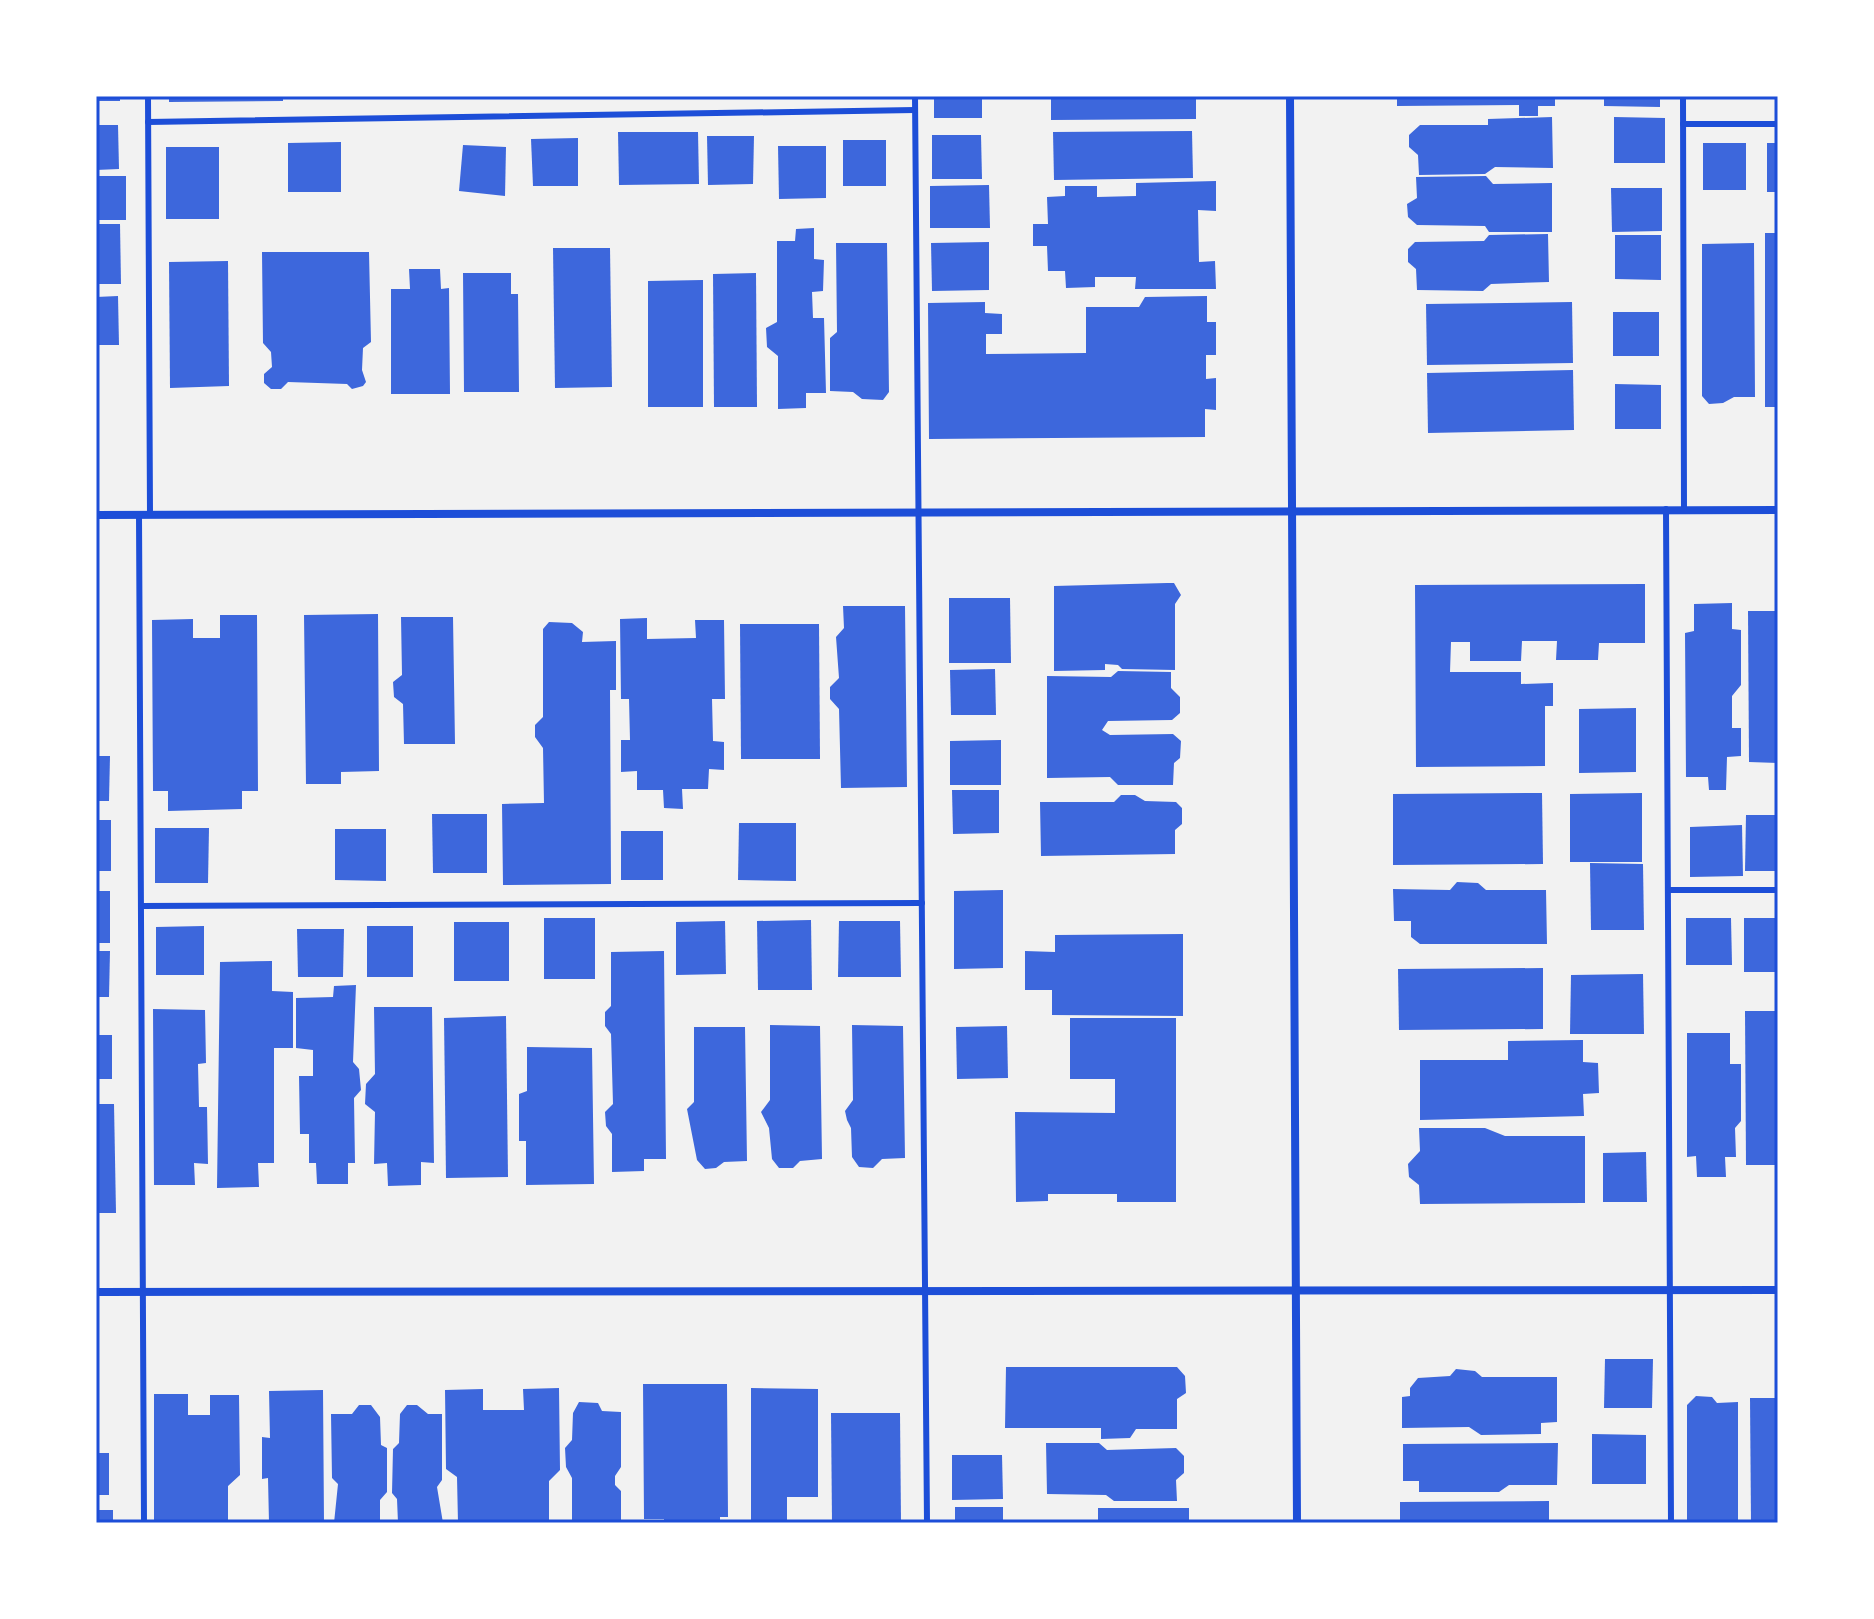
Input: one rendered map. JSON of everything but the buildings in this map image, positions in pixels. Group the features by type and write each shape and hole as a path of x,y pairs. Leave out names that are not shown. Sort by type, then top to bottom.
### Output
{"street":[{"path":"1290,96 1297,1523"},
{"path":"96,515 1778,510"},
{"path":"96,1292 1778,1290"}],"lane":[{"path":"148,96 150,515"},
{"path":"915,96 927,1523"},
{"path":"1683,96 1684,511"},
{"path":"148,122 915,110"},
{"path":"1683,124 1778,124"},
{"path":"1666,509 1671,1523"},
{"path":"139,515 144,1523"},
{"path":"1668,890 1778,890"},
{"path":"141,906 922,903"}]}
